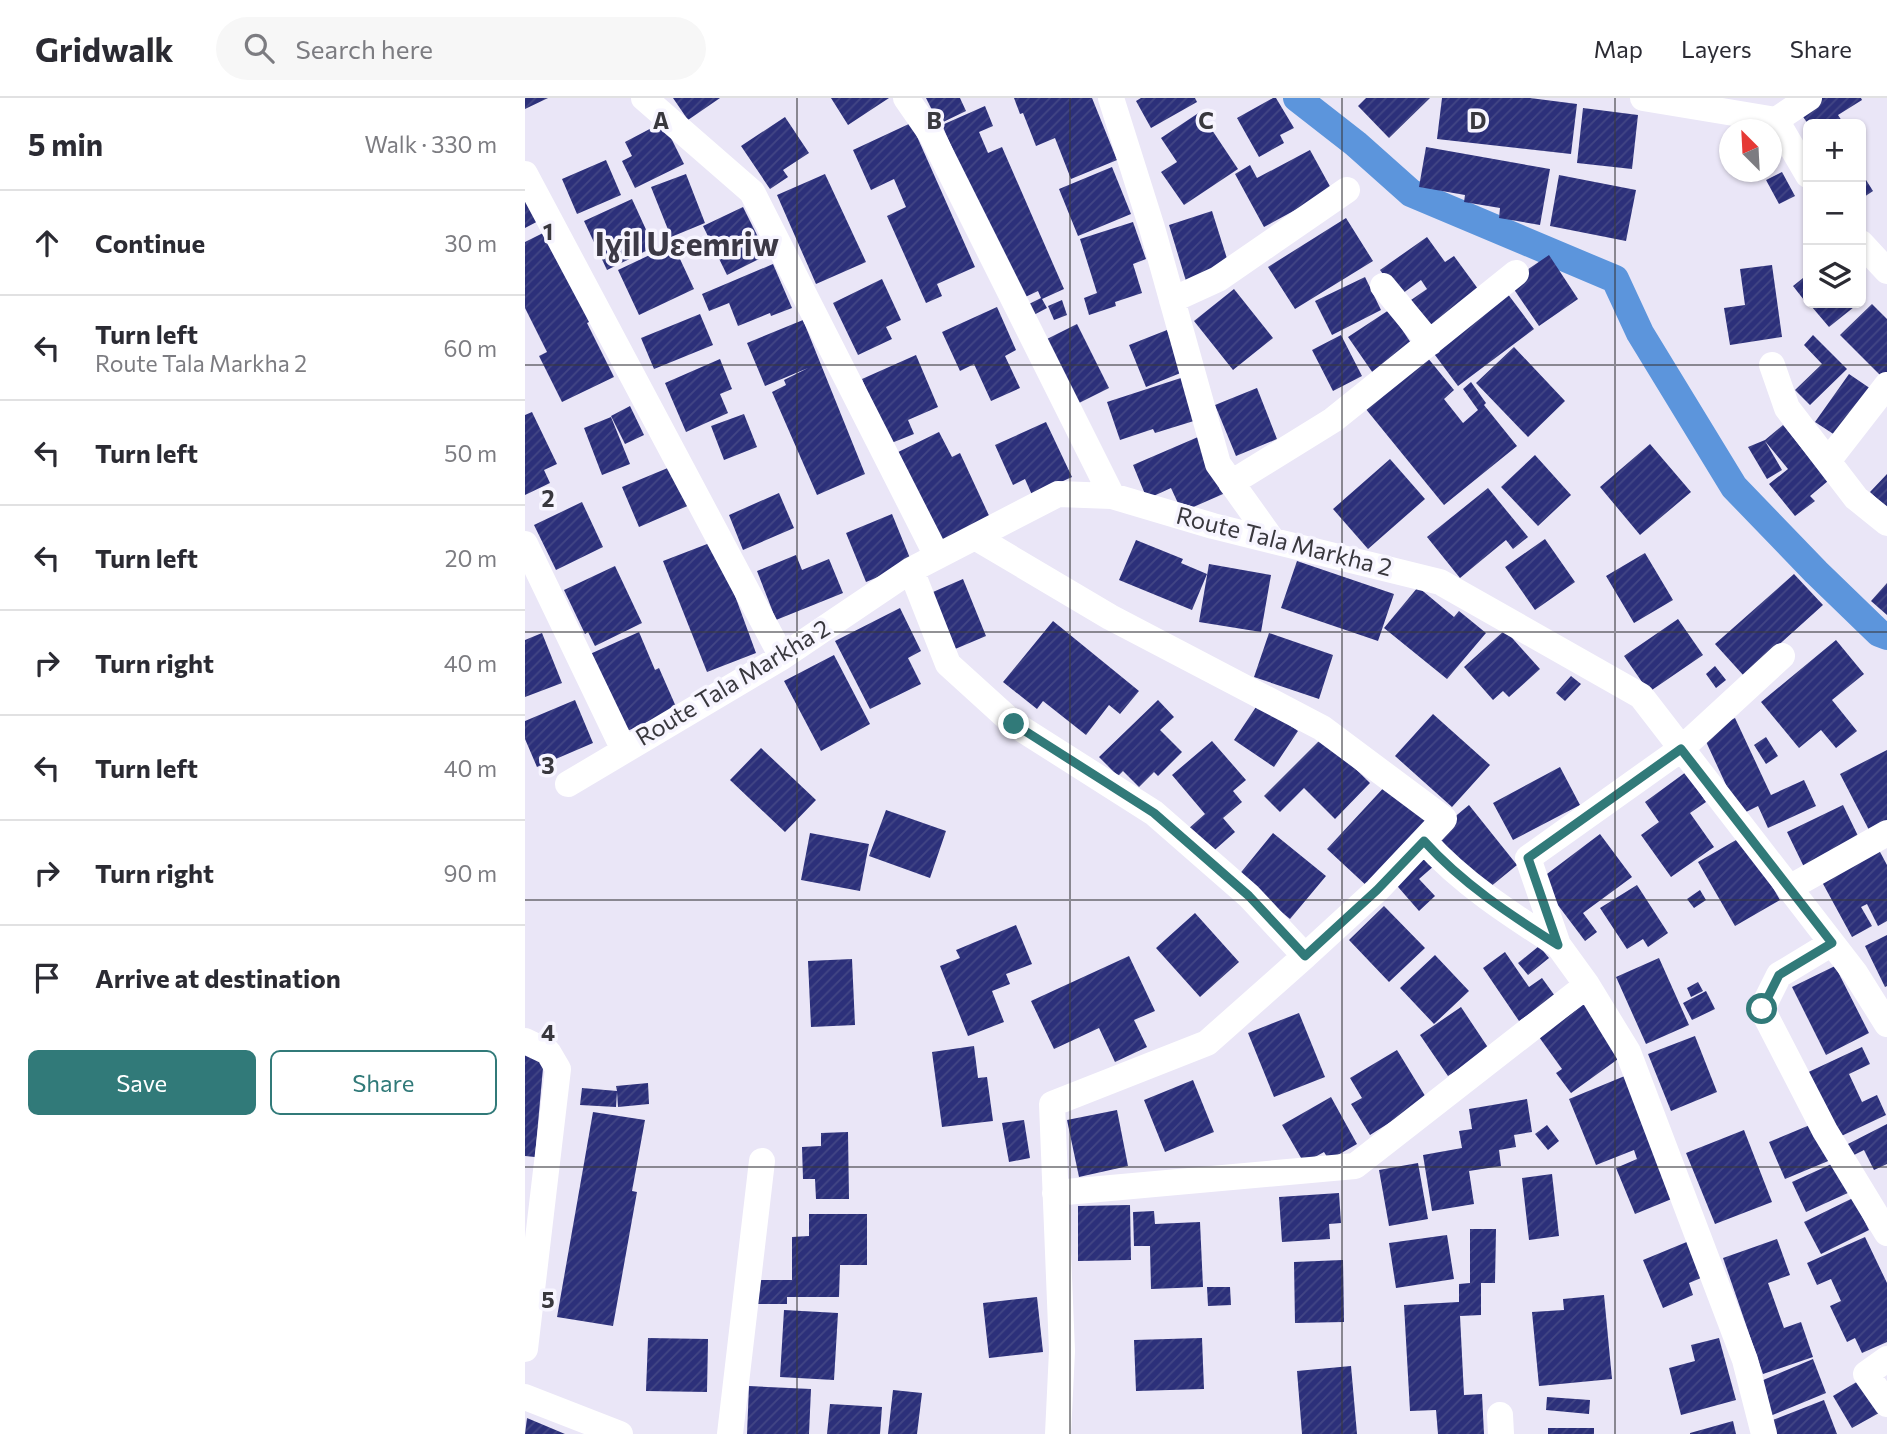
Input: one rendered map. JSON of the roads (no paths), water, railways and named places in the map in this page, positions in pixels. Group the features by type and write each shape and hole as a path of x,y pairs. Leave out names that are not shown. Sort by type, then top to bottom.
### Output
{"street":[{"path":"643,98 752,192 937,556"},
{"path":"906,98 931,134 1112,496"},
{"path":"1111,98 1218,464 1273,541"},
{"path":"1643,98 1770,119"},
{"path":"1778,119 1809,98"},
{"path":"1782,130 1803,166"},
{"path":"525,174 782,657"},
{"path":"1172,300 1218,279 1347,190"},
{"path":"1863,245 1887,271"},
{"path":"1231,483 1333,420 1516,273"},
{"path":"1383,286 1430,343"},
{"path":"1772,365 1787,408 1856,498 1887,523"},
{"path":"1828,461 1887,386"},
{"name":"Route Tala Markha 2","path":"568,785 782,657 911,569 1058,494 1112,496 1213,526 1440,582 1641,696 1854,972 1886,1019"},
{"path":"975,537 1109,617 1322,728 1444,819 1377,890 1206,1043 1052,1104 1062,1351 1058,1434"},
{"path":"525,544 624,750"},
{"path":"911,569 948,664 1014,724 1154,813 1249,896 1305,956"},
{"path":"1763,1434 1745,1360 1628,1052 1587,985 1558,945 1528,858 1681,749 1782,656"},
{"path":"1789,888 1887,833"},
{"path":"1424,841 1449,869 1506,912 1558,945"},
{"path":"1832,943 1779,975 1762,1009 1825,1131 1887,1233"},
{"path":"1055,1193 1355,1166 1587,985"},
{"path":"525,1041 548,1052 558,1069 525,1349"},
{"path":"730,1434 762,1161"},
{"path":"1887,1359 1866,1374 1887,1404"},
{"path":"525,1397 620,1434"}],"waterway":[{"path":"1297,98 1356,144 1411,193 1615,279 1640,333 1734,487 1816,572 1879,633 1887,636"}],"district":[{"name":"Iɣil Uɛemriw","path":"687,245"}]}
